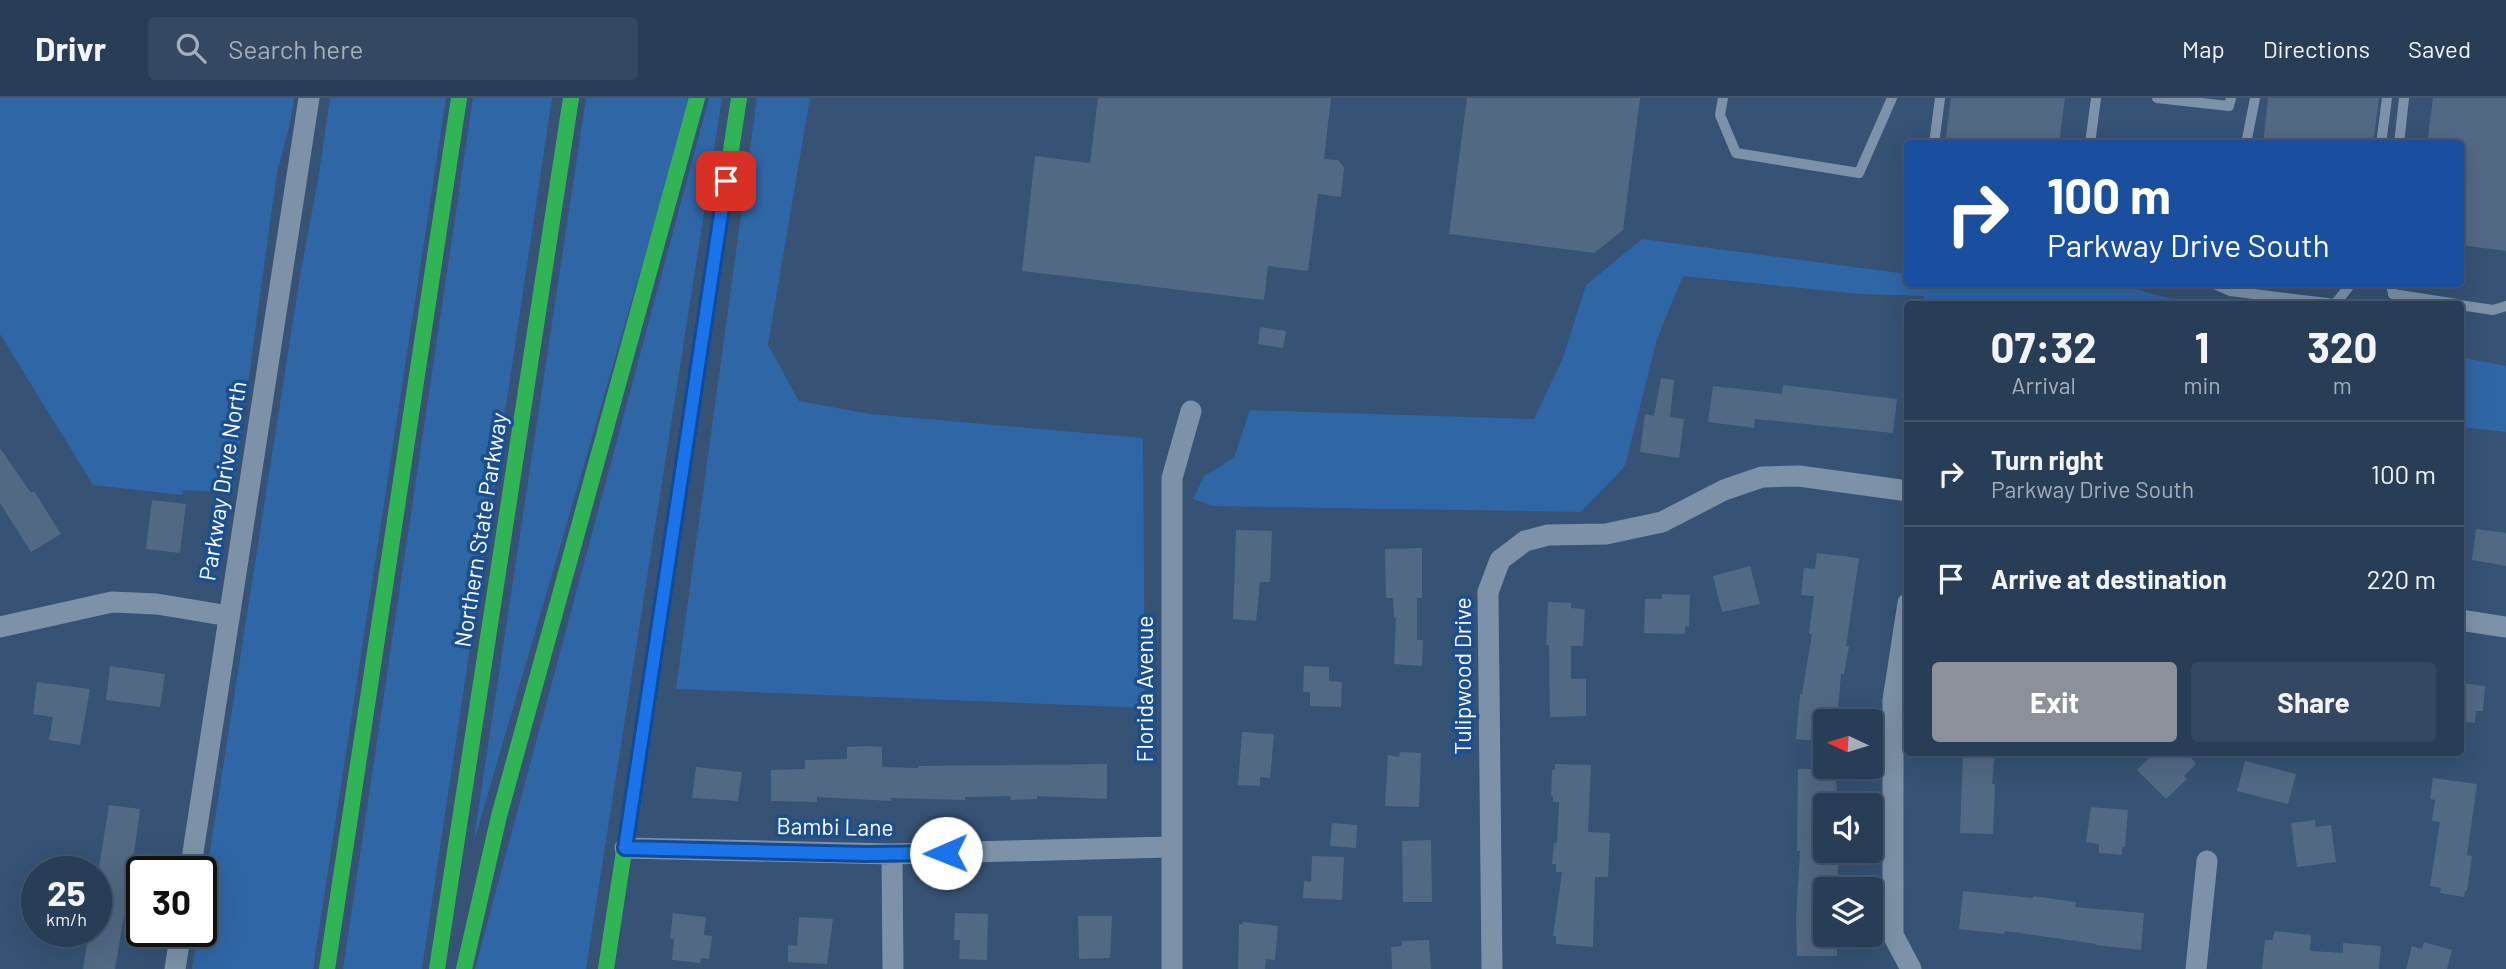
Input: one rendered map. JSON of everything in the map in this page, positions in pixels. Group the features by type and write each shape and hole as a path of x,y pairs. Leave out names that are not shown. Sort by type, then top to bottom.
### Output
{"main road":[{"path":"327,969 459,98"},
{"name":"Northern State Parkway","path":"437,969 571,98"},
{"path":"464,969 499,816 697,98"},
{"path":"606,969 739,98"}],"street":[{"name":"Parkway Drive North","path":"192,856 309,98"},
{"name":"Florida Avenue","path":"1172,969 1172,478 1191,411"},
{"name":"Tulipwood Drive","path":"1492,969 1488,592 1500,560 1525,541 1548,535 1606,534 1662,522 1724,491 1762,477 1799,476 1904,490"},
{"path":"2,623 112,602 157,604 229,616"},
{"path":"2464,621 2506,627"},
{"path":"1904,629 1893,700 1893,935 1911,969"},
{"name":"Bambi Lane","path":"625,848 892,854 1170,846"},
{"path":"892,854 893,969"},
{"path":"2196,969 2207,861"},
{"path":"176,969 179,947"}],"lane":[{"path":"1723,98 1720,115 1736,153 1859,173 1892,98"},
{"path":"1935,140 1940,98"},
{"path":"2091,140 2096,98"},
{"path":"2157,98 2218,106 2229,106 2231,98"},
{"path":"2247,140 2255,98"},
{"path":"2382,140 2387,98"},
{"path":"2399,140 2404,98"},
{"path":"2221,287 2230,291 2310,301"},
{"path":"2337,301 2348,287"},
{"path":"2392,287 2393,294 2435,301"},
{"path":"2464,306 2493,310 2506,306"}],"shaded area":[{"path":"0,98 294,98 277,172 233,493 183,490 182,495 93,485 0,334"},
{"path":"330,98 446,98 313,969 192,969 195,947 217,947 217,856 209,856 300,276"},
{"path":"473,98 552,98 422,969 343,969"},
{"path":"586,98 691,98 473,845"},
{"path":"709,98 722,98 586,969 475,969"},
{"path":"757,98 810,98 768,345 799,401 870,414 1143,438 1145,708 676,689"},
{"path":"1642,239 1904,274 1904,287 2128,287 2179,301 1923,301 1924,296 1860,294 1683,276 1657,339 1625,466 1581,512 1213,506 1193,499 1204,476 1234,458 1250,410 1534,419 1563,358 1586,285"},
{"path":"2464,358 2506,366 2506,432 2464,427"}],"building":[{"path":"1098,98 1331,98 1324,159 1338,160 1344,167 1341,197 1318,194 1308,271 1268,266 1264,300 1022,271 1035,156 1090,163"},
{"path":"1467,98 1640,98 1623,230 1594,253 1449,234"},
{"path":"1951,98 2065,98 2060,140 1946,140"},
{"path":"2268,98 2379,98 2374,140 2263,140"},
{"path":"2433,98 2506,98 2506,251 2464,246 2464,140 2428,140"},
{"path":"1260,327 1286,331 1283,348 1258,344"},
{"path":"1661,378 1674,380 1670,417 1684,419 1679,458 1640,452 1645,414 1654,416"},
{"path":"1783,385 1897,399 1893,433 1755,419 1754,428 1708,422 1713,386 1782,394"},
{"path":"0,448 31,493 34,491 61,534 31,552 0,503"},
{"path":"152,500 186,504 180,553 146,549"},
{"path":"2476,529 2506,533 2506,566 2472,560"},
{"path":"1236,530 1272,531 1270,582 1260,582 1256,621 1233,619"},
{"path":"1422,548 1422,598 1417,598 1417,640 1423,640 1422,666 1394,664 1396,617 1393,598 1386,598 1385,549"},
{"path":"1817,553 1859,558 1846,646 1849,646 1844,674 1841,674 1838,709 1813,709 1813,741 1796,739 1800,694 1812,634 1809,633 1814,596 1801,595 1804,568 1815,569"},
{"path":"1750,566 1760,604 1722,612 1713,576"},
{"path":"1662,594 1690,595 1689,627 1685,626 1685,634 1644,633 1645,599 1662,599"},
{"path":"1548,602 1571,603 1571,608 1585,609 1583,646 1571,646 1571,679 1586,679 1586,716 1550,717 1549,645 1546,645"},
{"path":"110,666 165,674 160,707 106,700"},
{"path":"1304,666 1329,667 1329,681 1342,682 1341,707 1310,706 1310,692 1303,692"},
{"path":"37,682 90,689 80,745 49,740 53,717 33,714"},
{"path":"2464,683 2485,686 2483,711 2476,711 2475,723 2464,722"},
{"path":"1242,732 1274,734 1270,778 1260,777 1260,786 1238,785"},
{"path":"847,747 882,747 882,767 1107,764 1107,799 1037,796 1037,799 1011,800 1010,796 965,797 965,800 891,798 891,801 817,797 817,802 771,801 771,770 805,769 805,760 847,759"},
{"path":"1400,752 1421,753 1419,807 1385,806 1388,755 1399,757"},
{"path":"1963,756 1995,756 1993,834 1960,833"},
{"path":"2151,756 2189,756 2196,764 2184,776 2187,779 2166,799 2137,770"},
{"path":"2245,761 2296,774 2288,804 2237,791"},
{"path":"1555,764 1591,765 1588,832 1610,833 1608,877 1595,877 1593,947 1556,944 1556,936 1553,936 1562,872 1556,872 1556,864 1552,864 1554,843 1557,843 1559,802 1553,802 1551,796 1552,770 1555,770"},
{"path":"696,767 742,772 738,801 692,798"},
{"path":"1798,769 1813,769 1813,779 1836,779 1837,793 1813,793 1813,863 1839,863 1838,877 1813,877 1813,947 1837,947 1837,956 1797,956 1800,851 1797,851"},
{"path":"2433,778 2477,784 2467,855 2472,856 2464,897 2440,893 2441,888 2430,886 2440,822 2432,821 2435,800 2430,799"},
{"path":"109,805 140,809 134,854 126,856 126,915 115,969 83,969 86,947 112,947 112,856 101,856"},
{"path":"2091,807 2128,810 2122,855 2099,853 2099,844 2086,842"},
{"path":"2315,820 2316,827 2331,825 2336,862 2297,867 2291,823"},
{"path":"1332,823 1357,825 1356,848 1330,846"},
{"path":"1431,840 1432,902 1403,902 1402,841"},
{"path":"1312,856 1344,857 1342,900 1303,898 1304,881 1311,882"},
{"path":"1963,891 2033,896 2076,902 2075,907 2144,913 2141,950 2005,931 2004,934 1959,929"},
{"path":"673,913 706,917 704,935 712,936 709,959 701,958 700,963 672,960 674,939 670,938"},
{"path":"955,913 988,914 987,960 959,959 960,940 954,940"},
{"path":"1078,916 1112,916 1110,958 1079,959"},
{"path":"799,917 833,919 827,964 788,962 788,945 797,946"},
{"path":"1243,922 1278,926 1275,960 1266,959 1265,969 1238,969 1239,924 1242,925"},
{"path":"2274,931 2311,935 2310,951 2343,953 2343,943 2381,946 2379,969 2262,969 2265,940 2273,940"},
{"path":"1429,940 1431,969 1392,969 1391,947 1402,946 1402,941"},
{"path":"2424,942 2452,950 2447,969 2406,969 2412,946 2422,949"}],"traffic: fast":[{"path":"327,969 459,98"},
{"path":"437,969 571,98"},
{"path":"464,969 499,816 697,98"},
{"path":"606,969 739,98"}],"route":[{"path":"726,181 625,848 867,854 946,853"}]}
